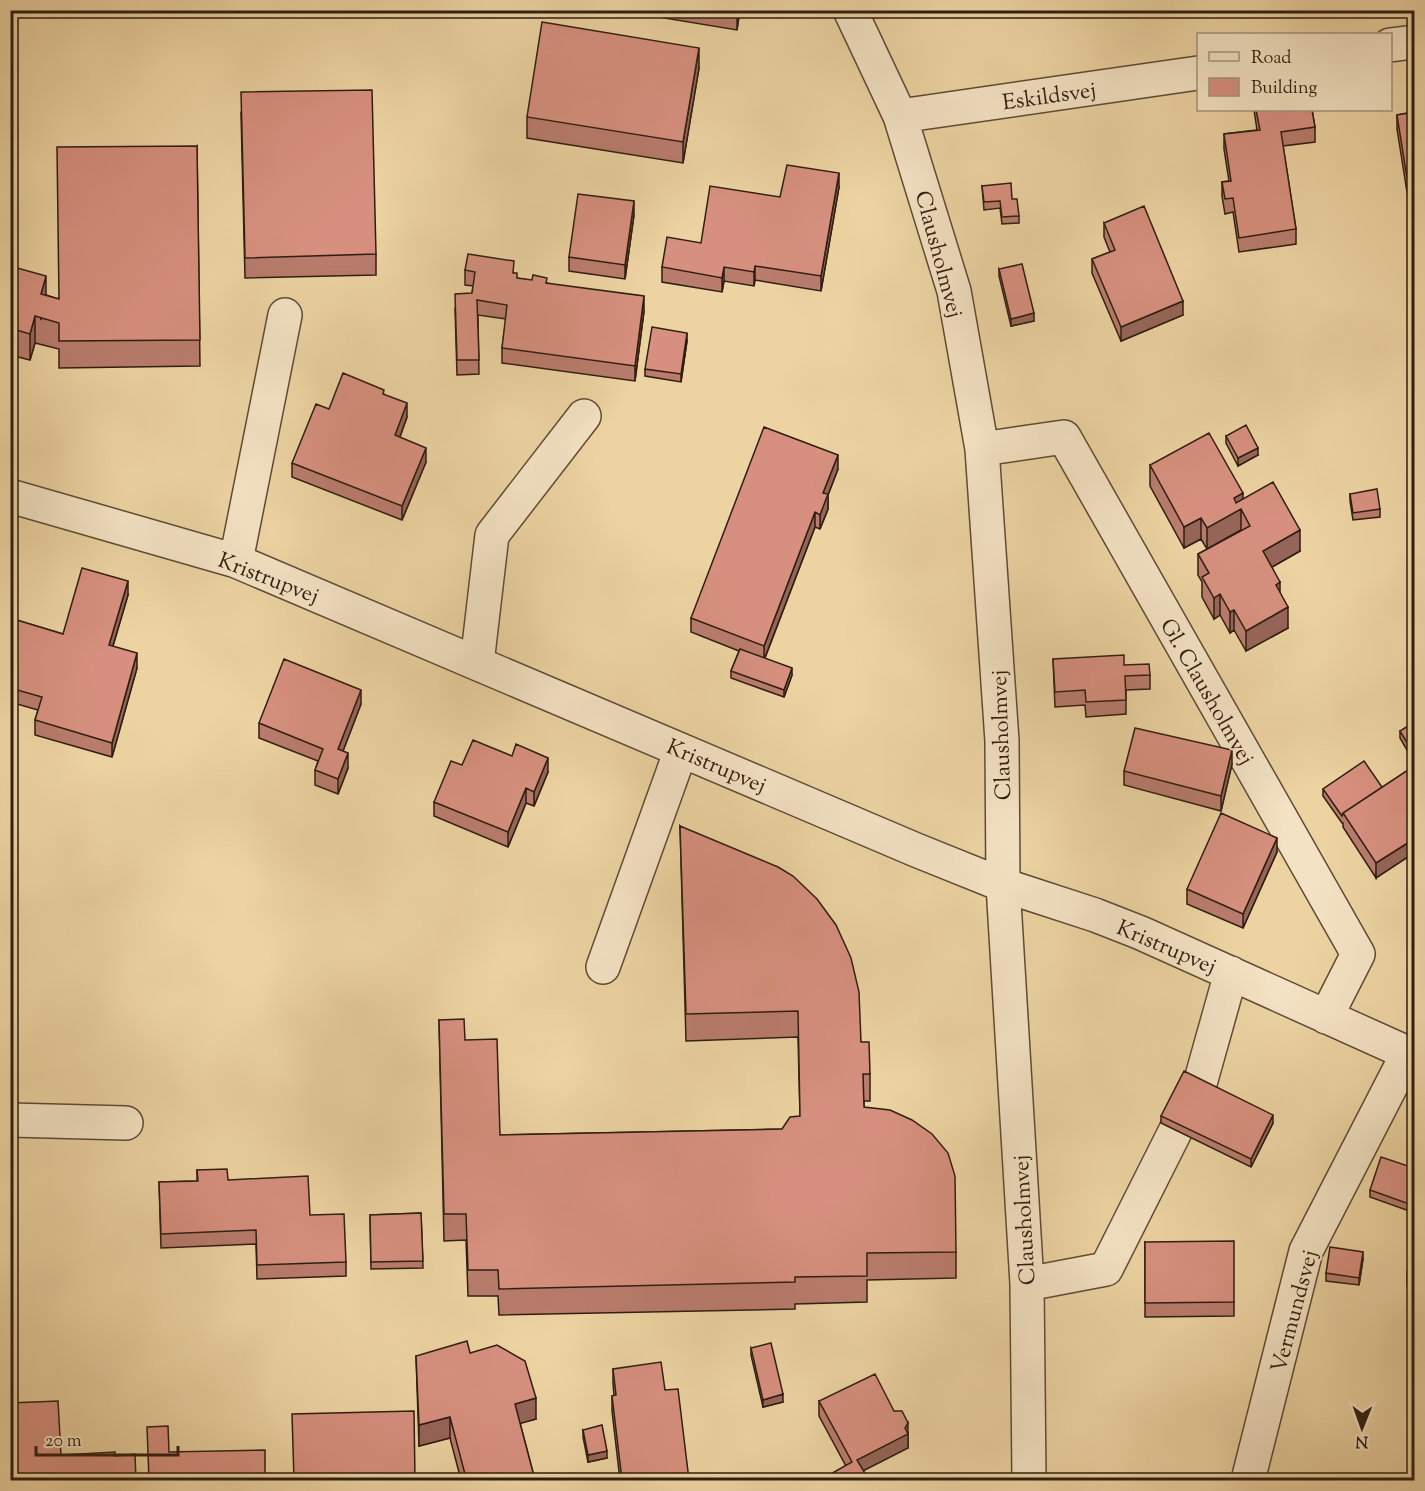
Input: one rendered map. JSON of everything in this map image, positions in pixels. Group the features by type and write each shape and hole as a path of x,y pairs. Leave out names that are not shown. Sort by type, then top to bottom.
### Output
{"street":[{"name":"Clausholmvej","path":"850,10 900,116 954,291 982,449 1002,741 1003,885 1027,1284 1029,1480"},
{"path":"1392,45 1414,42"},
{"name":"Eskildsvej","path":"900,116 1197,73"},
{"path":"236,561 285,315"},
{"path":"477,663 492,535 584,416"},
{"name":"Gl. Clausholmvej","path":"982,449 1064,437 1358,954 1326,1017"},
{"name":"Kristrupvej","path":"10,496 236,561 886,837 1003,885 1095,915 1141,933 1411,1055"},
{"path":"603,967 681,750"},
{"path":"1027,1284 1106,1269 1201,1080 1231,973"},
{"name":"Vermundsvej","path":"1248,1480 1306,1251 1411,1055"},
{"path":"10,1120 126,1123"}],"building":[{"path":"703,10 737,10 737,16"},
{"path":"542,22 699,48 683,142 527,117"},
{"path":"372,90 376,254 245,258 241,92"},
{"path":"1256,111 1312,111 1315,127 1281,132 1296,229 1239,238 1233,198 1225,199 1222,182 1231,181 1224,134 1260,130"},
{"path":"1414,112 1414,177 1407,178 1397,115"},
{"path":"197,146 200,340 59,341 59,323 35,316 30,334 10,328 10,266 46,276 41,294 59,299 57,147"},
{"path":"787,165 839,173 821,276 755,266 754,272 724,267 722,278 662,267 667,237 701,243 710,186 780,197"},
{"path":"1011,183 1012,199 1017,199 1019,216 1002,217 1000,201 984,202 982,186"},
{"path":"578,194 634,201 625,265 569,257"},
{"path":"1144,206 1183,301 1121,327 1092,259 1115,250 1104,223"},
{"path":"468,254 514,261 513,273 517,273 517,278 532,280 533,275 547,278 546,283 644,296 635,366 502,348 507,305 477,300 479,360 457,360 455,294 472,293 475,272 465,270"},
{"path":"1022,264 1034,313 1011,319 999,269"},
{"path":"652,327 687,333 681,374 645,369"},
{"path":"343,373 384,390 383,394 407,403 395,435 426,448 402,506 292,463 316,404 329,409"},
{"path":"1246,425 1258,448 1238,458 1226,436"},
{"path":"764,427 838,455 823,493 828,494 820,515 815,512 764,646 691,618"},
{"path":"1209,433 1243,493 1234,498 1236,503 1273,482 1300,530 1263,551 1280,582 1276,585 1288,607 1246,631 1234,610 1230,612 1220,594 1214,598 1202,577 1209,573 1198,554 1250,526 1241,509 1207,528 1201,518 1184,527 1150,465"},
{"path":"1377,489 1380,509 1353,513 1350,494"},
{"path":"82,568 128,581 109,645 137,653 112,743 35,720 42,697 10,688 10,618 63,634"},
{"path":"740,649 792,668 784,690 731,671"},
{"path":"1124,655 1124,665 1149,664 1150,675 1125,676 1126,700 1086,702 1085,690 1055,692 1053,659"},
{"path":"284,659 361,690 338,749 348,753 338,779 315,770 323,749 259,723"},
{"path":"1413,723 1414,726 1414,754 1400,731"},
{"path":"1135,728 1232,750 1221,796 1124,771"},
{"path":"473,740 512,756 516,744 548,758 534,792 526,788 508,832 434,802 451,761 462,765"},
{"path":"1364,761 1382,787 1343,813 1342,816 1323,789"},
{"path":"1414,766 1414,839 1376,863 1343,813"},
{"path":"1221,813 1277,838 1243,914 1187,889"},
{"path":"680,826 778,867 793,876 817,899 836,925 851,958 859,992 861,1042 869,1042 870,1074 863,1074 864,1107 890,1110 912,1120 932,1134 948,1153 955,1176 956,1252 867,1253 867,1276 795,1277 795,1282 499,1289 498,1270 468,1270 466,1214 444,1214 439,1020 464,1019 465,1040 497,1039 500,1135 782,1129 790,1117 800,1116 798,1011 686,1014"},
{"path":"1184,1071 1273,1115 1251,1159 1161,1116"},
{"path":"1381,1157 1414,1168 1412,1205 1370,1190"},
{"path":"227,1169 228,1180 308,1176 310,1215 344,1214 346,1262 257,1265 256,1230 161,1234 159,1182 198,1181 197,1170"},
{"path":"421,1213 423,1261 371,1262 370,1215"},
{"path":"1234,1241 1234,1302 1145,1303 1145,1242"},
{"path":"1330,1247 1363,1252 1359,1278 1326,1273"},
{"path":"1414,1252 1414,1273 1407,1272"},
{"path":"467,1341 470,1353 497,1345 525,1361 536,1398 515,1404 535,1480 459,1480 466,1478 450,1417 419,1425 416,1356"},
{"path":"771,1343 783,1394 763,1400 751,1348"},
{"path":"661,1362 665,1390 678,1389 689,1480 622,1480 612,1396 616,1395 613,1369"},
{"path":"875,1374 894,1411 902,1411 908,1423 905,1428 908,1434 857,1460 869,1480 820,1480 852,1462 819,1401"},
{"path":"58,1401 61,1455 115,1452 115,1456 135,1454 136,1480 10,1480 10,1403"},
{"path":"414,1411 415,1480 294,1480 292,1414"},
{"path":"602,1425 607,1451 588,1455 583,1430"},
{"path":"168,1426 169,1452 265,1450 265,1480 149,1480 147,1427"}]}
